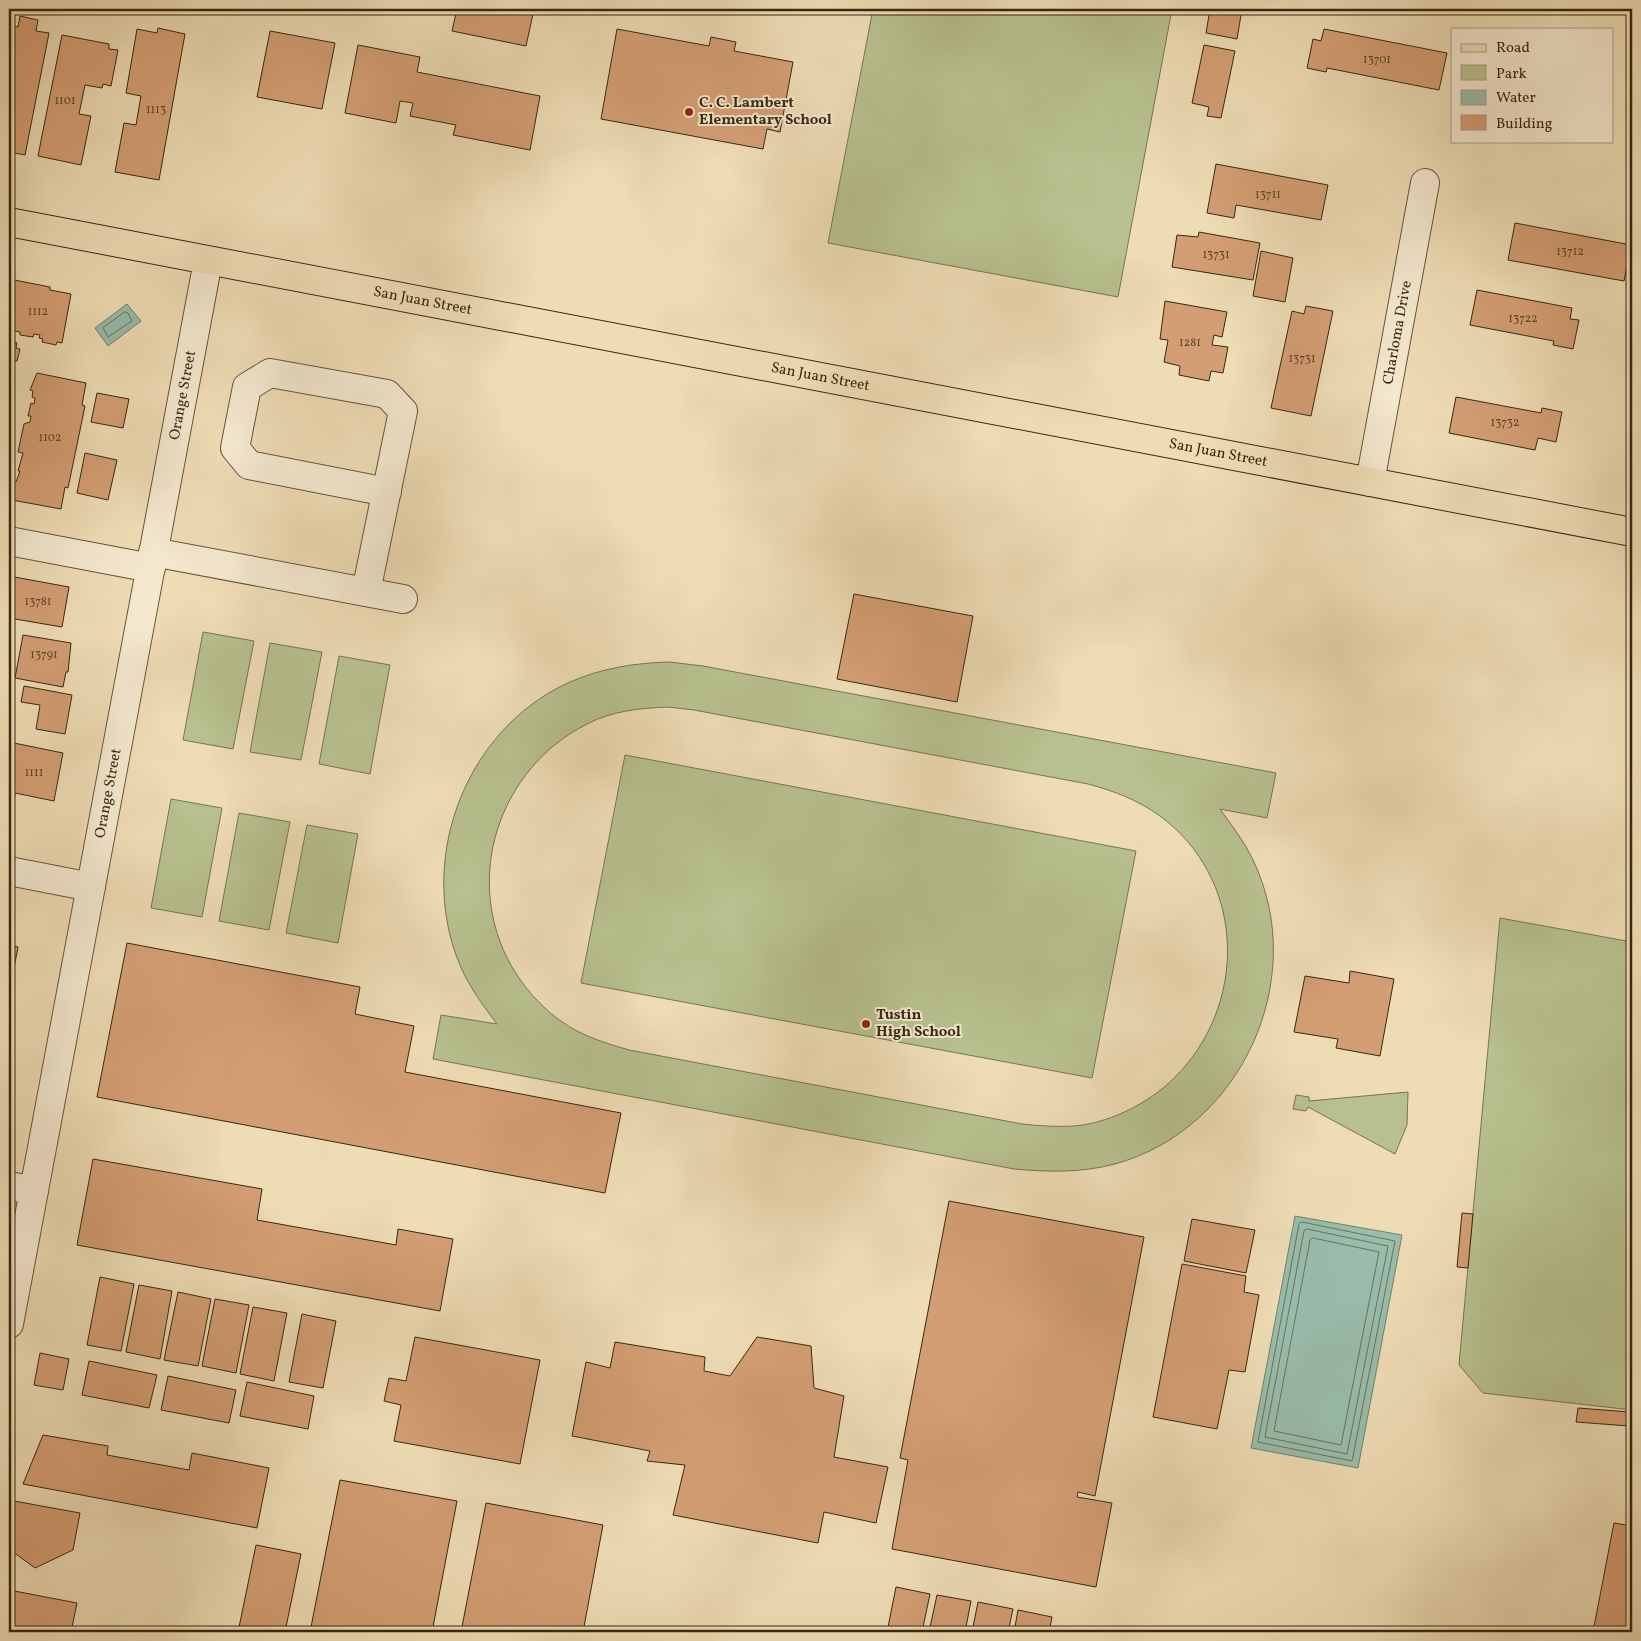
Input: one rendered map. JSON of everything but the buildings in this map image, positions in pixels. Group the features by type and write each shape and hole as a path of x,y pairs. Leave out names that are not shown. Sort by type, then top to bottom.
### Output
{"main road":[{"name":"San Juan Street","path":"9,222 1632,532"}],"street":[{"name":"Charloma Drive","path":"1370,482 1425,183"},
{"name":"Orange Street","path":"9,1324 21,1188 91,887 208,261"},
{"path":"366,592 387,492 403,411 387,394 270,373 247,387 235,448 249,465 387,492"},
{"path":"9,541 152,560 403,599"},
{"path":"9,871 91,887"}],"green space":[{"path":"873,9 1172,9 1118,297 828,243"},
{"path":"203,632 254,641 233,749 183,740"},
{"path":"270,643 322,652 301,760 250,752"},
{"path":"339,656 390,665 370,774 319,764"},
{"path":"669,662 703,666 1276,773 1267,818 1220,809 1242,840 1253,860 1269,906 1273,952 1268,999 1253,1043 1230,1084 1198,1118 1160,1146 1115,1164 1102,1167 1064,1171 1039,1171 1014,1169 433,1059 441,1015 497,1024 475,994 464,974 449,933 444,890 447,848 457,806 476,768 501,733 532,704 582,677 631,665","holes":["668,707 694,710 1088,784 1126,797 1152,810 1188,842 1208,872 1221,904 1227,939 1226,974 1218,1009 1203,1041 1171,1082 1133,1108 1090,1124 1055,1126 1022,1124 629,1050 579,1032 559,1020 525,987 512,967 497,933 490,899 490,864 497,830 511,798 531,769 556,744 587,724 606,716 637,709"]},
{"path":"625,755 1136,851 1092,1078 581,983"},
{"path":"171,799 222,808 202,917 151,908"},
{"path":"239,813 290,822 269,930 219,921"},
{"path":"307,825 358,834 338,943 286,933"},
{"path":"1500,918 1632,942 1632,1410 1483,1393 1459,1365"},
{"path":"1408,1092 1407,1125 1395,1154 1308,1107 1306,1111 1293,1109 1296,1095 1309,1097 1309,1101"}],"water":[{"path":"127,304 141,321 108,346 95,328"},
{"path":"1295,1216 1402,1235 1358,1468 1251,1448"}],"place":[{"name":"C. C. Lambert Elementary School","path":"689,112"},
{"name":"Tustin High School","path":"866,1024"}]}
